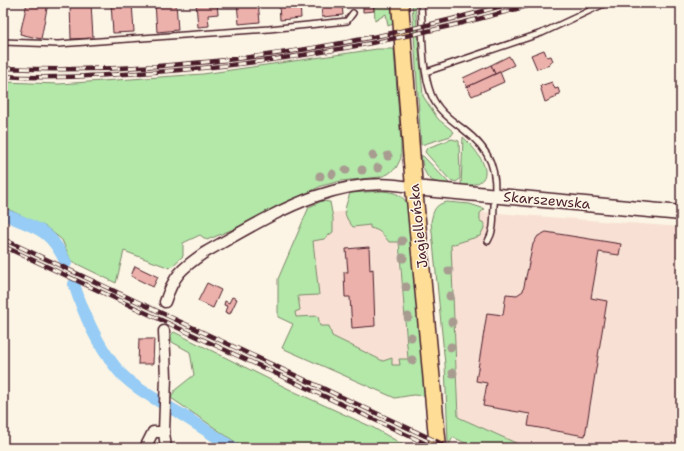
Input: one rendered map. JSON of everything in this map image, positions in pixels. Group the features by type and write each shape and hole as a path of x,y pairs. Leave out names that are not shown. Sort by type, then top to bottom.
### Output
{"main road":[{"name":"Jagiellońska","path":"400,3 414,188 438,448"}],"street":[{"path":"165,302 174,278 189,263 204,253 304,200 333,190 362,185 406,186 414,188"},
{"name":"Skarszewska","path":"414,188 681,213"},
{"path":"164,332 166,398 164,432 166,448"},
{"path":"145,448 153,432 164,432"}],"lane":[{"path":"421,3 426,72 431,93 436,104 445,115 475,139 488,155 494,172 496,196 494,232 488,241"},
{"path":"426,72 542,34 606,3"},
{"path":"3,42 58,44 269,29 347,21 353,13"}],"shaded area":[{"path":"371,208 395,209 409,376 279,316 321,214"},
{"path":"484,212 681,227 681,448 527,448 459,417 450,223"}],"green space":[{"path":"374,3 391,3 393,24 388,26 386,14 375,21"},
{"path":"412,3 415,3 423,96 438,119 454,132 451,136 421,145"},
{"path":"377,49 394,49 401,143 401,158 396,168 388,174 380,177 341,181 321,186 243,225 207,240 200,235 183,243 183,256 170,268 124,251 116,283 71,261 62,240 46,227 3,207 3,82 59,84 203,74"},
{"path":"463,137 481,160 485,175 482,180 474,184 461,186"},
{"path":"452,139 459,141 460,179 456,182 450,180 425,152 427,148"},
{"path":"421,155 450,184 443,184 428,177"},
{"path":"382,191 399,195 405,200 409,208 427,396 413,395 395,398 282,348 293,324 278,317 278,279 309,207 322,201 330,202 333,218 333,232 324,239 313,241 319,295 298,296 300,310 295,312 296,317 318,316 320,326 329,326 332,336 383,361 392,358 392,365 400,365 399,359 408,359 399,242 389,242 381,233 370,228 370,225 353,227 345,214 350,193"},
{"path":"447,202 470,204 485,209 480,213 480,221 484,223 484,228 480,236 451,245 458,417 527,448 475,448 453,437 450,443 448,442 445,364 431,222 437,206"},
{"path":"174,332 295,392 372,427 409,448 244,448 171,398 175,390 194,375 190,352 172,342 171,335"}],"building":[{"path":"27,3 48,3 41,39 20,34"},
{"path":"70,3 91,3 93,38 71,39"},
{"path":"111,3 132,3 134,32 113,33"},
{"path":"155,3 176,3 178,30 157,32"},
{"path":"196,3 217,3 218,14 208,15 209,26 198,27"},
{"path":"237,3 258,3 260,22 239,24"},
{"path":"279,3 300,3 301,18 280,20"},
{"path":"321,3 342,3 343,15 322,17"},
{"path":"363,3 373,3 374,11 363,12"},
{"path":"544,50 547,57 551,56 553,61 549,63 550,65 537,69 531,55"},
{"path":"509,56 514,65 495,74 491,65"},
{"path":"491,65 495,74 467,87 463,78"},
{"path":"500,72 504,82 472,96 467,87"},
{"path":"552,82 555,89 558,88 560,94 556,95 557,97 545,102 540,86"},
{"path":"546,232 621,244 619,255 599,252 591,298 607,301 585,436 528,426 530,414 483,406 487,383 476,381 487,313 503,315 506,294 517,295 523,291 533,244 538,236"},
{"path":"369,247 370,270 373,269 375,326 352,328 350,297 345,297 344,272 348,272 346,249"},
{"path":"135,266 158,277 153,287 131,276"},
{"path":"207,283 221,290 213,308 198,301"},
{"path":"677,285 681,285 681,311"},
{"path":"232,297 237,299 230,314 225,312 227,306 224,305 225,301 229,303"},
{"path":"139,339 154,339 153,364 138,364"}],"waterway":[{"path":"3,214 33,226 48,236 60,251 66,263"},
{"path":"74,284 86,318 97,339 123,376 146,393 233,448"}],"railway":[{"path":"3,68 67,69 132,67 196,63 260,56 387,34 450,20 512,3"},
{"path":"3,76 88,76 240,64 340,49 390,39 538,3"},
{"path":"3,239 451,448"},
{"path":"3,246 435,448"}]}
